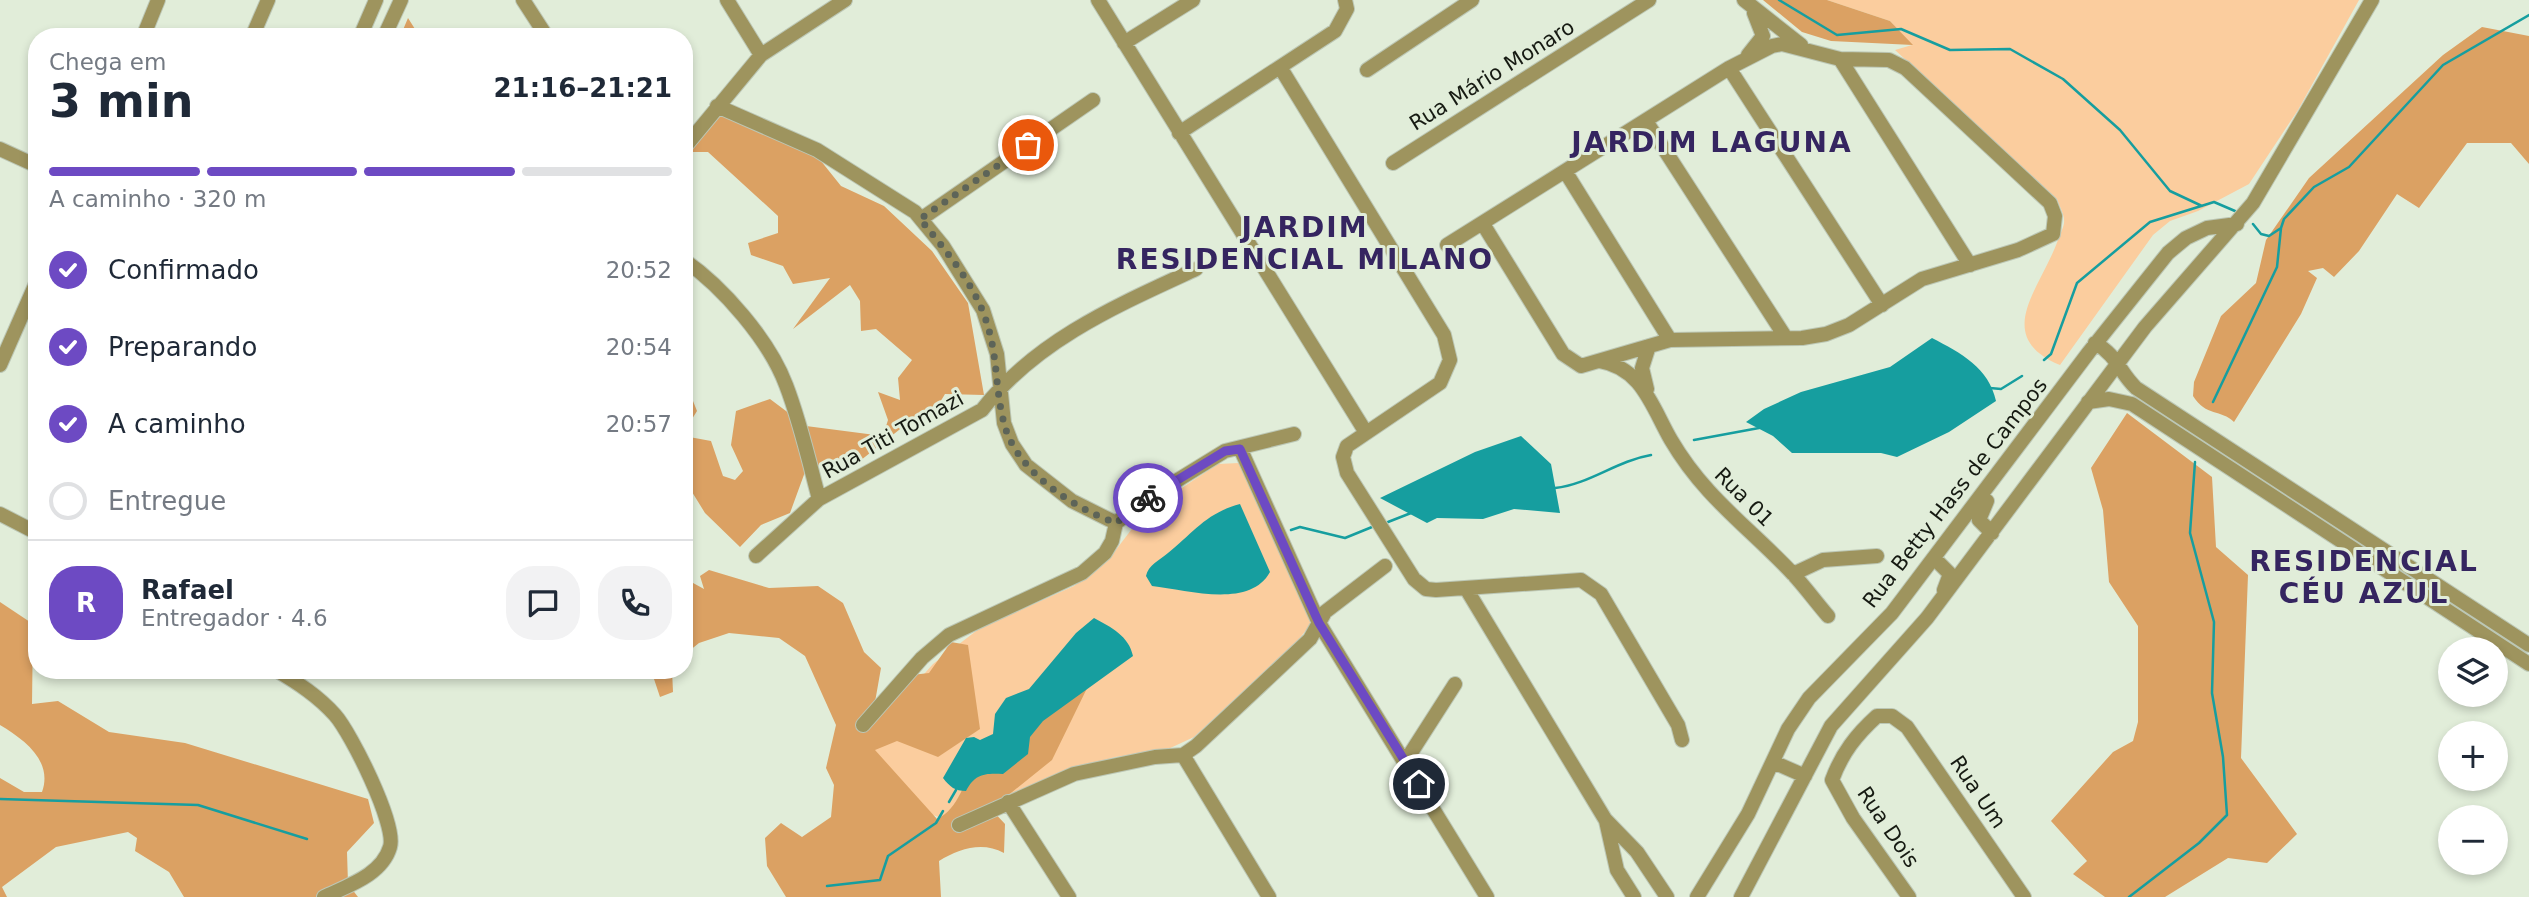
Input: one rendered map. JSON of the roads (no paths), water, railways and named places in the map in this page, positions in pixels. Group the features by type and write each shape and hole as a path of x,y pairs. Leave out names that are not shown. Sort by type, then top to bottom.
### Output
{"street":[{"path":"147,28 158,0"},
{"path":"256,28 268,0"},
{"path":"364,28 376,0"},
{"path":"388,28 401,0"},
{"path":"523,0 541,28"},
{"path":"727,0 761,55"},
{"path":"693,137 761,55 845,0"},
{"path":"1098,0 1365,431"},
{"path":"1124,43 1193,0"},
{"path":"1180,133 1335,31 1348,9 1345,0"},
{"path":"1367,70 1472,0"},
{"name":"Rua Mário Monaro","path":"1393,163 1649,0"},
{"path":"1741,897 1831,726 1927,618 2181,282 2237,224 2274,170 2372,0"},
{"path":"1747,4 1815,52"},
{"path":"1745,59 1763,36 1747,4"},
{"path":"1447,245 1729,68 1782,44 1840,59 1889,60 1905,68 2050,203 2055,216 2053,234 2018,250 1922,279 1849,325 1826,334 1786,338 1670,340 1584,366 1574,364 1563,354 1483,224"},
{"path":"1840,59 1970,265"},
{"path":"1280,67 1444,335 1450,360 1440,383 1365,431 1343,451 1344,466 1414,579 1426,589 1467,590 1581,580 1591,584 1601,594 1678,725 1682,740"},
{"path":"1729,68 1882,305"},
{"path":"920,219 1093,100"},
{"path":"717,106 817,150 920,219 943,246 983,310 997,354 1004,423 1026,465 1072,501 1116,523"},
{"path":"1646,121 1786,338"},
{"path":"0,149 28,162"},
{"path":"1565,172 1670,340"},
{"name":"Rua Betty Hass de Campos","path":"1698,897 1748,814 1788,729 1808,698 1892,613 2095,344 2168,253 2186,238 2207,228 2237,224"},
{"path":"693,267 723,291 768,350 786,383 820,499"},
{"name":"Rua Titi Tomazi","path":"756,556 820,499 982,410 1000,386 1054,341 1104,312 1196,269"},
{"path":"0,365 28,301"},
{"path":"2095,344 2119,361 2123,373 2136,388 2529,645"},
{"name":"Rua 01","path":"1649,346 1642,368 1648,394 1671,440 1707,493 1793,574 1828,616"},
{"name":"Rua 01","path":"1598,361 1624,368 1648,394"},
{"path":"2088,402 2109,398 2132,404 2529,663"},
{"path":"863,725 922,658 949,635 1082,573 1105,553 1112,541 1116,523 1225,451 1294,434"},
{"path":"1240,449 1319,623 1487,897"},
{"path":"1992,533 1982,525 1979,514 2014,454"},
{"path":"0,514 28,528"},
{"path":"1793,574 1823,560 1877,556"},
{"path":"1927,618 1951,578 1934,558"},
{"path":"959,825 1074,774 1154,757 1183,754 1196,746 1310,639 1325,612 1385,566"},
{"path":"1467,590 1605,819 1637,852 1667,897"},
{"path":"290,679 313,694 347,731 390,828 391,846 380,863 358,882 324,897"},
{"path":"1405,762 1455,684"},
{"name":"Rua Um","path":"1832,780 1841,757 1859,733 1877,716 1892,716 1908,727 2024,897"},
{"path":"1183,754 1269,897"},
{"path":"1773,762 1805,776"},
{"name":"Rua Dois","path":"1832,780 1853,818 1909,897"},
{"path":"1009,802 1069,897"},
{"path":"1605,819 1618,870 1634,897"}],"water":[{"path":"1932,338 1972,363 1987,379 1996,401 1949,432 1897,457 1881,453 1792,453 1773,436 1746,422 1764,409 1801,392 1890,367"},
{"path":"1521,436 1551,464 1560,513 1514,509 1483,519 1437,518 1427,523 1380,498 1475,452"},
{"path":"1240,504 1270,572 1261,583 1233,594 1199,593 1152,586 1146,576 1152,566 1209,518"},
{"path":"1094,618 1123,638 1133,656 1043,721 1030,737 1028,754 1003,774 981,776 973,781 966,791 950,786 943,778 966,738 974,737 980,740 993,734 995,714 1006,698 1029,689 1076,633"}],"waterway":[{"path":"1779,0 1837,35 1901,29 1950,50 2010,49 2063,79 2120,130 2170,191 2202,206"},
{"path":"2253,224 2261,234 2269,236 2281,228 2284,219 2314,187 2349,167 2443,65 2529,15"},
{"path":"2044,360 2051,354 2077,283 2150,222 2214,202 2235,211"},
{"path":"2213,402 2277,267 2281,228"},
{"path":"1990,388 2001,389 2022,376"},
{"path":"1694,440 1759,428"},
{"path":"1555,488 1580,482 1626,462 1651,455"},
{"path":"2129,897 2199,843 2227,815 2223,757 2212,693 2214,622 2190,533 2195,462"},
{"path":"1388,522 1411,513"},
{"path":"1291,530 1300,527 1345,538 1372,527"},
{"path":"949,802 956,790"},
{"path":"0,799 198,805 307,839"},
{"path":"827,886 880,880 888,856 936,823 943,811"}],"district":[{"name":"JARDIM LAGUNA","path":"1712,142"},
{"name":"JARDIM RESIDENCIAL MILANO","path":"1305,243"},
{"name":"RESIDENCIAL CÉU AZUL","path":"2364,577"}]}
